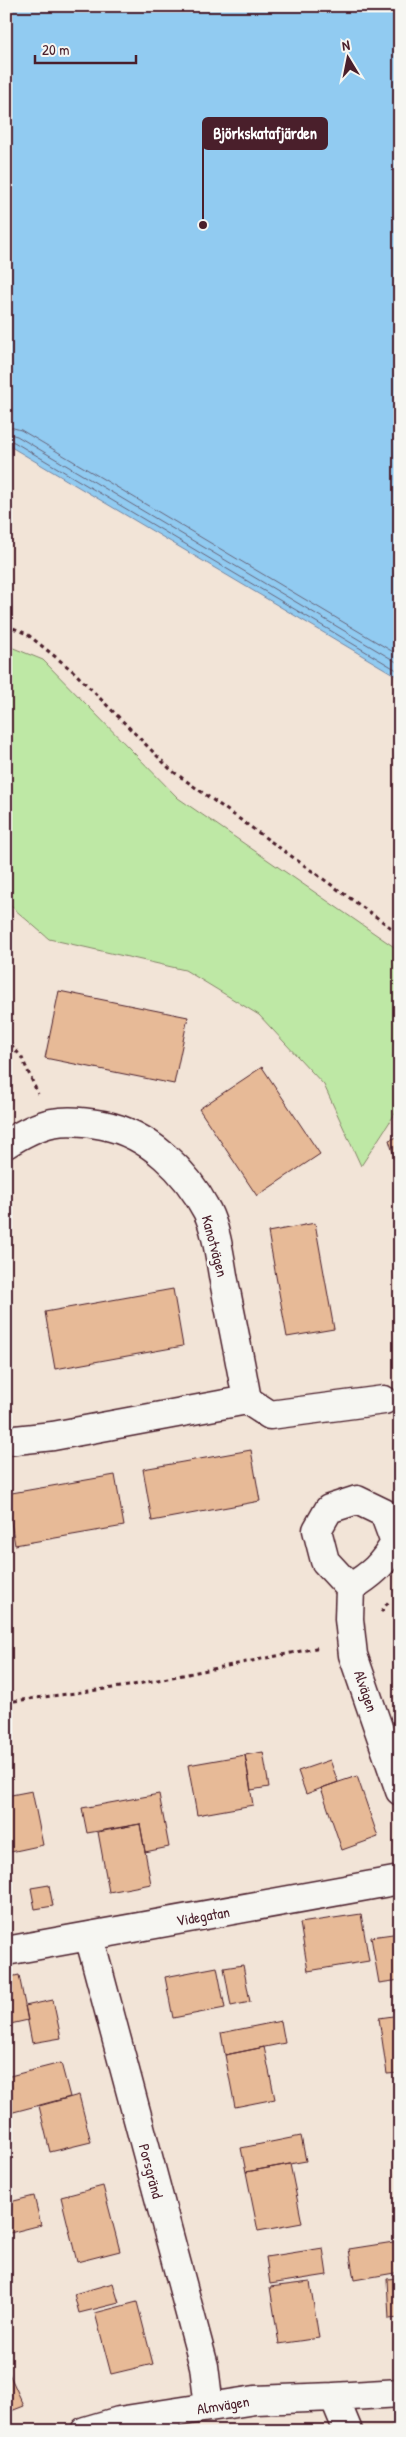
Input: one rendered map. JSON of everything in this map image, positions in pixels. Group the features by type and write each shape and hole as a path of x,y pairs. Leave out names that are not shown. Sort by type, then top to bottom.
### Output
{"street":[{"name":"Kanotvägen","path":"6,1144 51,1122 83,1122 116,1128 151,1145 185,1176 208,1213 220,1256 247,1400"},
{"path":"7,1437 53,1436 247,1400 270,1415 384,1400"},
{"name":"Alvägen","path":"350,1588 351,1633 354,1654 400,1791"},
{"name":"Videgatan","path":"6,1951 400,1880"},
{"name":"Porsgränd","path":"89,1936 204,2366 209,2407"},
{"path":"348,2431 334,2397 400,2393"},
{"name":"Almvägen","path":"85,2431 119,2421 255,2400 334,2397"}],"path":[{"path":"6,625 27,634 73,671 171,770 400,934"},
{"path":"6,1038 22,1058 51,1122"},
{"path":"6,1702 128,1686 256,1662 326,1646 374,1621 394,1594"}],"green space":[{"path":"6,645 43,660 178,798 400,951 400,1106 361,1166 324,1085 259,1015 185,970 49,939 6,902"}],"water":[{"path":"6,6 400,6 400,678 6,444"}],"building":[{"path":"59,991 188,1017 174,1084 45,1058"},
{"path":"262,1067 320,1154 257,1196 199,1109"},
{"path":"400,1136 400,1175 389,1140"},
{"path":"315,1223 334,1329 287,1337 268,1232"},
{"path":"173,1289 183,1346 55,1369 45,1312"},
{"path":"251,1450 260,1501 152,1521 143,1469"},
{"path":"115,1475 124,1526 15,1545 6,1494"},
{"path":"263,1752 269,1787 251,1790 245,1755"},
{"path":"245,1755 253,1805 197,1815 188,1765"},
{"path":"330,1760 338,1782 306,1794 298,1771"},
{"path":"357,1776 378,1837 342,1850 321,1788"},
{"path":"32,1791 43,1845 6,1853 6,1796"},
{"path":"159,1794 169,1847 145,1852 140,1824 87,1833 82,1808"},
{"path":"140,1824 151,1884 109,1892 98,1832"},
{"path":"49,1885 53,1906 35,1909 31,1888"},
{"path":"361,1914 369,1961 308,1971 300,1923"},
{"path":"400,1933 400,1980 379,1983 371,1937"},
{"path":"243,1965 250,2002 231,2006 224,1968"},
{"path":"217,1967 225,2008 173,2018 165,1977"},
{"path":"19,1975 28,2020 6,2025 6,1978"},
{"path":"53,2000 61,2038 32,2043 25,2006"},
{"path":"400,2015 400,2073 387,2074 379,2018"},
{"path":"281,2021 285,2043 225,2055 221,2033"},
{"path":"264,2047 275,2099 235,2107 225,2055"},
{"path":"61,2063 70,2097 6,2114 6,2077"},
{"path":"79,2095 91,2142 50,2152 39,2106"},
{"path":"301,2136 306,2161 246,2172 241,2148"},
{"path":"290,2164 302,2223 258,2231 246,2172"},
{"path":"103,2186 120,2251 77,2262 61,2197"},
{"path":"34,2196 41,2225 6,2234 6,2203"},
{"path":"400,2241 400,2272 354,2280 349,2249"},
{"path":"323,2248 327,2275 270,2284 266,2257"},
{"path":"400,2278 400,2318 389,2319 387,2279"},
{"path":"310,2282 319,2338 279,2344 270,2287"},
{"path":"113,2283 119,2303 79,2313 74,2294"},
{"path":"137,2302 153,2364 111,2374 95,2313"},
{"path":"6,2367 24,2406 6,2413"}],"place":[{"name":"Björkskatafjärden","path":"203,225"}]}
